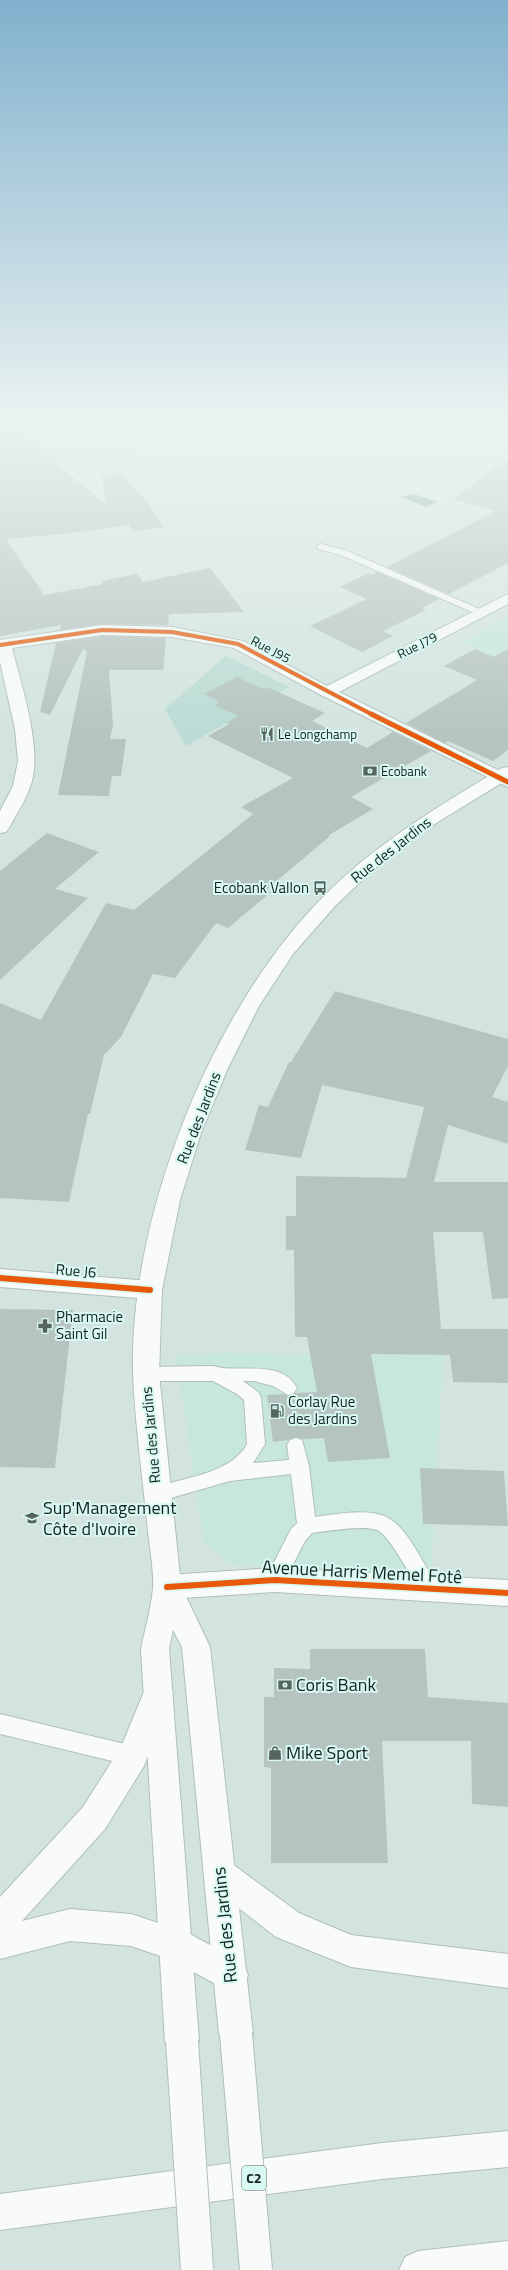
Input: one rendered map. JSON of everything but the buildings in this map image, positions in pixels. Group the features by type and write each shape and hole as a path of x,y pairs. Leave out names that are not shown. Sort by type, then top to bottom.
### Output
{"main road":[{"name":"Rue J79","path":"327,692 508,598"},
{"name":"Rue J95","path":"0,828 22,786 26,761 23,729 2,645 102,630 172,632 238,644 327,692 505,777"},
{"name":"Rue des Jardins","path":"197,2270 155,1649 167,1587 146,1374 147,1324 150,1290 169,1200 190,1133 216,1070 249,1006 286,950 329,901 370,864 427,822 505,777"},
{"name":"Rue J6","path":"0,1278 150,1290"},
{"name":"Avenue Harris Memel Fotê","path":"167,1587 275,1580 429,1590 508,1593"},
{"name":"Rue des Jardins","path":"167,1587 196,1647 231,1975 256,2270"},
{"path":"0,1921 94,1818 133,1756 158,1692"},
{"path":"220,1874 288,1925 351,1951 508,1971"},
{"path":"0,1943 70,1925 130,1930 176,1945 231,1975"},
{"name":"C2","path":"0,2212 382,2161 508,2149"},
{"path":"418,2270 508,2260"}],"lane":[{"path":"321,547 344,553 481,612"},
{"path":"213,1373 243,1389 252,1397 256,1444 251,1454 230,1473"},
{"path":"146,1374 254,1374 278,1380 288,1388"},
{"path":"296,1445 307,1526"},
{"path":"157,1494 230,1473 300,1466"},
{"path":"275,1580 298,1535 307,1526 371,1522 384,1524 394,1534 429,1590"},
{"path":"0,1724 133,1756"}],"shaded area":[{"path":"508,616 508,663 461,642 504,619"},
{"path":"226,656 289,687 186,746 165,709"},
{"path":"222,1353 443,1355 431,1578 319,1573 230,1563 204,1542 176,1355"}],"cycle path":[{"path":"0,645 102,630 172,632 238,644 327,692 508,782"},
{"path":"0,1278 150,1290"},
{"path":"167,1587 275,1580 508,1593"}],"place":[{"name":"Le Longchamp","path":"267,734"},
{"name":"Ecobank","path":"370,771"},
{"name":"Ecobank Vallon","path":"320,888"},
{"name":"Pharmacie Saint Gil","path":"45,1326"},
{"name":"Corlay Rue des Jardins","path":"277,1411"},
{"name":"Sup'Management Côte d'Ivoire","path":"32,1518"},
{"name":"Coris Bank","path":"285,1685"},
{"name":"Mike Sport","path":"275,1753"}]}
